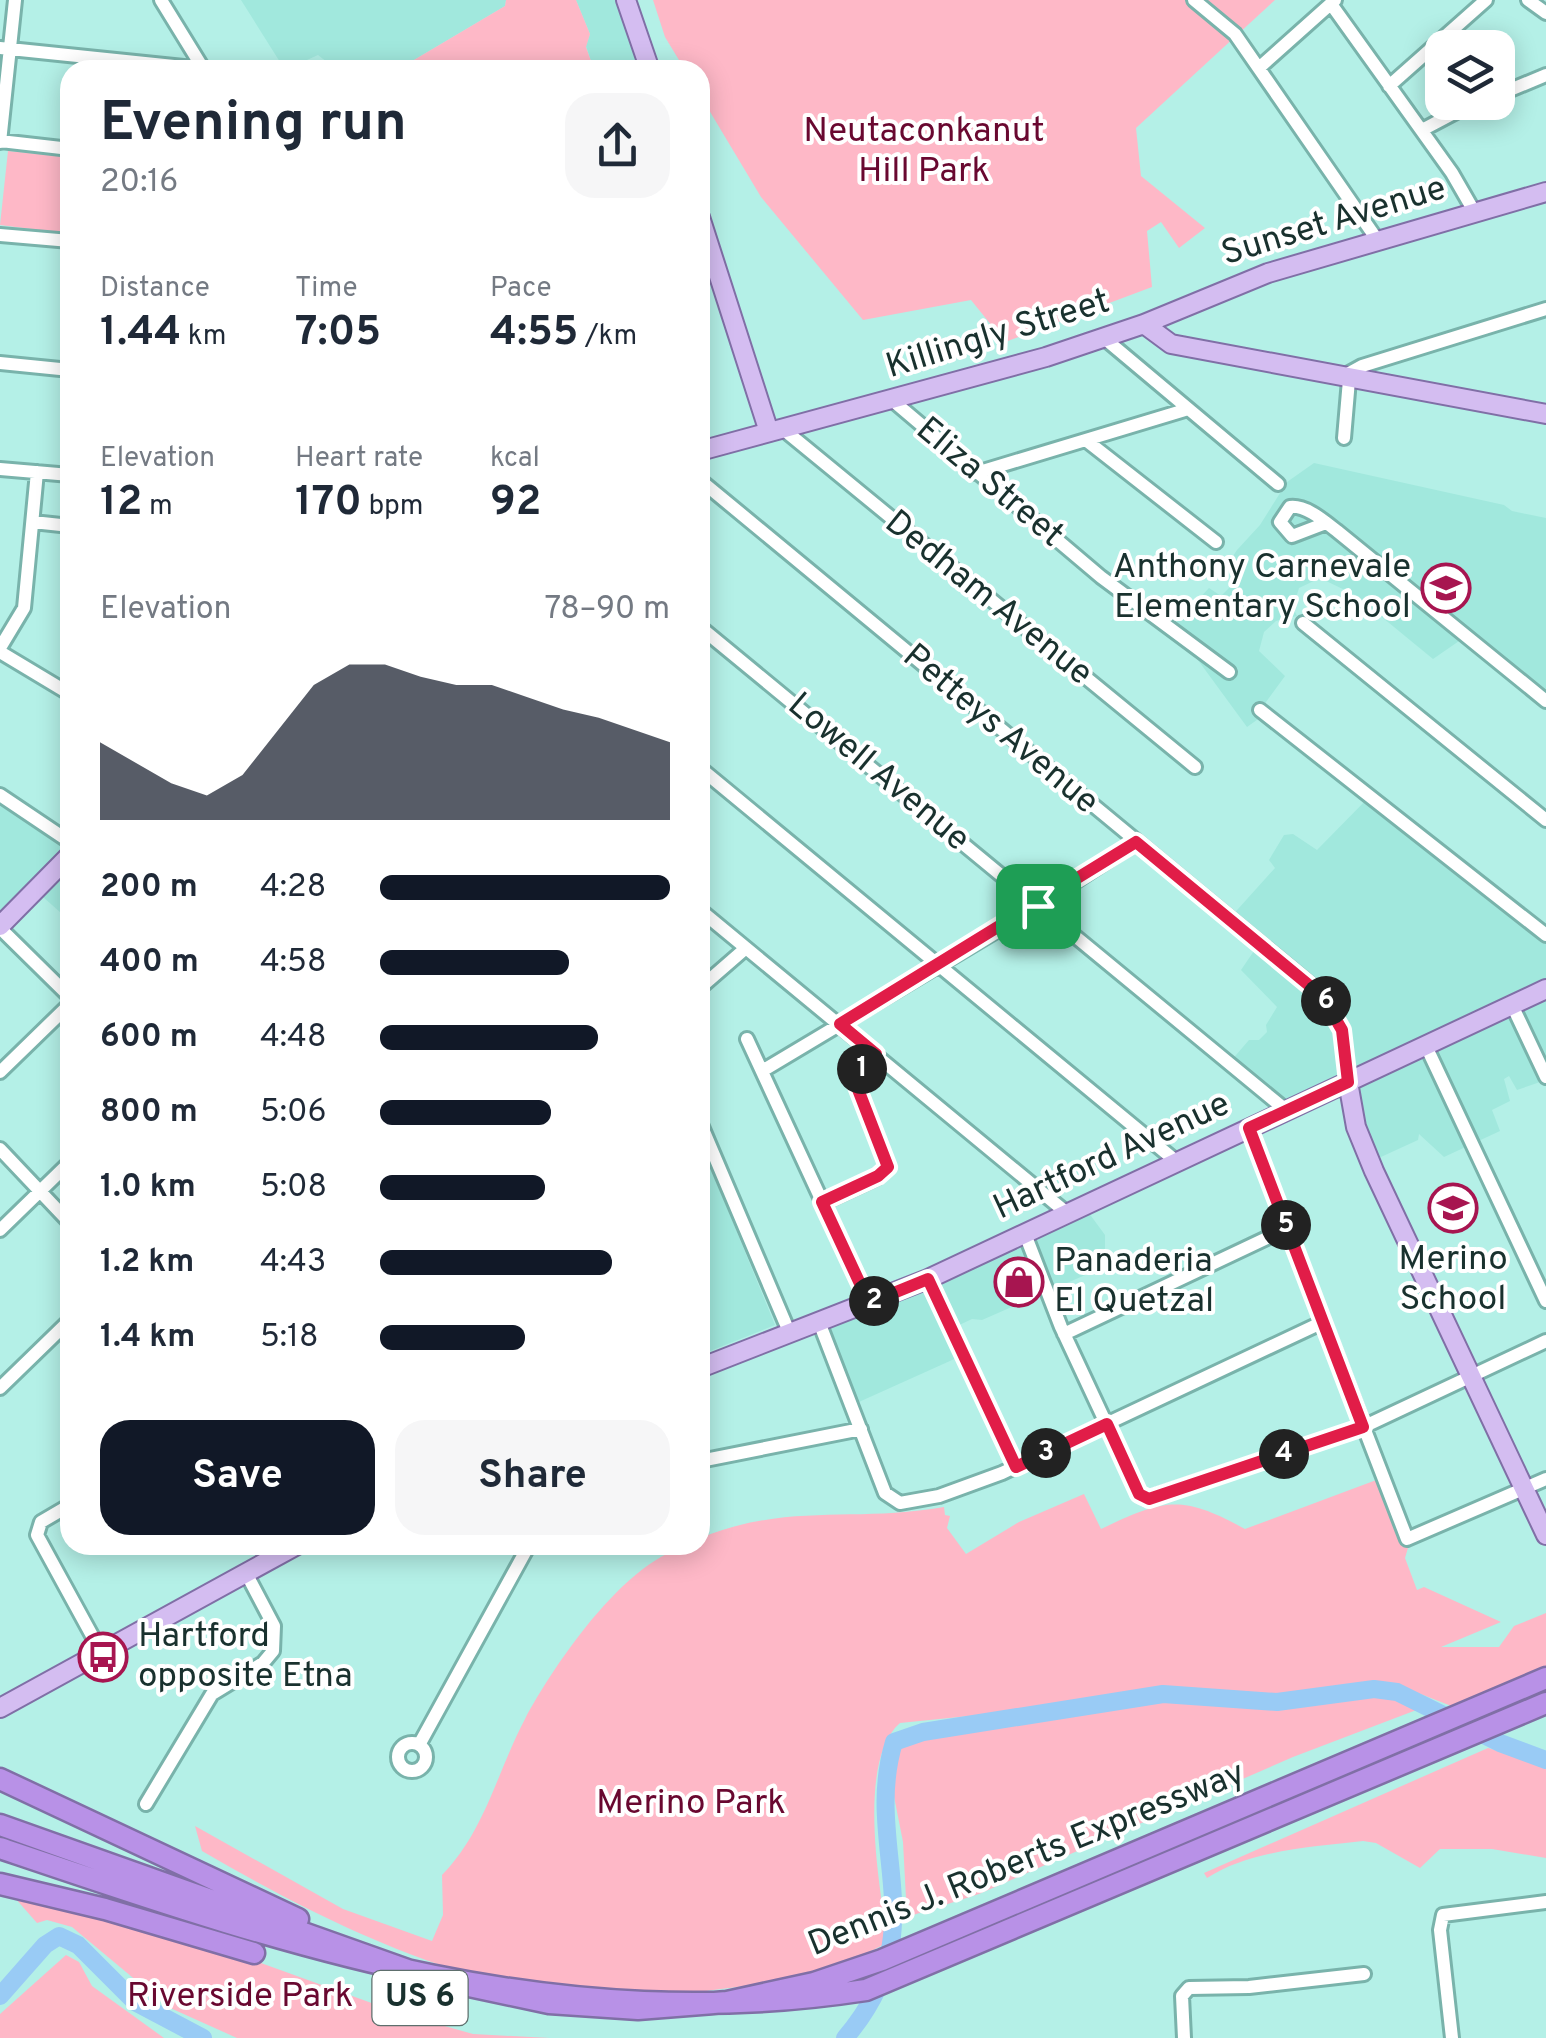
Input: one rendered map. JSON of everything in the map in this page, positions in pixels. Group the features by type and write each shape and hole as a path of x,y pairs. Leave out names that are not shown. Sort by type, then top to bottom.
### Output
{"highway":[{"name":"Dennis J. Roberts Expressway","path":"0,1825 427,1976 531,2001 638,2009 745,1999 867,1966 1546,1678"},
{"name":"Dennis J. Roberts Expressway","path":"722,2025 859,1993 900,1977 1546,1703"},
{"path":"0,1779 427,1976"},
{"name":"US 6","path":"0,1848 395,1990"},
{"path":"0,1884 105,1908 281,1962"}],"main road":[{"path":"626,0 647,60"},
{"name":"Sunset Avenue","path":"1144,324 1226,288 1546,192"},
{"path":"710,246 776,431"},
{"name":"Killingly Street","path":"710,448 892,400 1144,324 1171,344 1546,414"},
{"path":"0,927 60,865"},
{"name":"Hartford Avenue","path":"710,1364 928,1279 1546,989"},
{"path":"1348,1082 1353,1116 1374,1171 1546,1535"},
{"path":"2,1701 278,1555"}],"street":[{"path":"15,0 5,48 0,141 60,149"},
{"path":"161,0 198,60"},
{"path":"1194,0 1235,34 1378,240"},
{"path":"1389,86 1486,0"},
{"path":"1528,0 1546,13"},
{"path":"1260,67 1333,2 1475,212"},
{"path":"5,48 114,60"},
{"path":"1515,88 1546,75"},
{"path":"1422,130 1441,120"},
{"path":"0,235 60,240"},
{"path":"1344,438 1344,379 1362,366 1546,310"},
{"path":"1104,338 1185,410 1278,484"},
{"path":"0,363 60,369"},
{"name":"Eliza Street","path":"892,400 1101,578 1230,672"},
{"path":"976,473 1185,410"},
{"name":"Dedham Avenue","path":"776,431 1196,766"},
{"path":"1087,441 1216,542"},
{"path":"0,469 60,474"},
{"path":"37,472 24,608 0,650 60,688"},
{"name":"Petteys Avenue","path":"710,488 1322,996 1342,1030 1348,1082"},
{"path":"33,522 60,525"},
{"path":"1326,524 1546,702"},
{"path":"1303,623 1546,820"},
{"name":"Lowell Avenue","path":"710,635 1287,1111"},
{"path":"1260,710 1546,934"},
{"path":"710,776 1177,1162"},
{"path":"0,795 60,835"},
{"path":"762,1070 1038,906 1136,842"},
{"path":"710,918 1068,1214"},
{"path":"0,927 60,990"},
{"path":"710,979 746,948"},
{"path":"1512,1005 1546,1077"},
{"path":"0,1072 60,1011"},
{"path":"746,1039 869,1303"},
{"path":"1426,1046 1546,1302"},
{"path":"822,1202 878,1176 888,1167 854,1079 876,1054"},
{"path":"1249,1128 1406,1536 1419,1538 1546,1480"},
{"path":"710,1146 790,1334"},
{"path":"0,1150 60,1213"},
{"path":"0,1230 60,1172"},
{"path":"1064,1334 1288,1228"},
{"path":"1025,1234 1064,1334 1144,1498 1363,1427 1546,1341"},
{"path":"928,1279 1016,1467"},
{"path":"820,1322 885,1492 896,1502 939,1496 1016,1467 1324,1322"},
{"path":"0,1388 60,1330"},
{"path":"710,1459 861,1429"},
{"path":"60,1512 39,1525 39,1538 101,1652"},
{"path":"419,1745 524,1555"},
{"path":"146,1804 212,1694 263,1663 273,1651 274,1626 246,1573"},
{"path":"1452,2038 1440,1930 1443,1915 1545,1902 1546,1918"},
{"path":"1184,2038 1182,1996 1189,1988 1248,1987 1364,1974"}],"shaded area":[{"path":"241,0 506,0 505,6 414,60 324,60 318,55 307,60 279,60"},
{"path":"576,0 626,0 647,60 591,60 586,46 590,34"},
{"name":"Anthony Carnevale Elementary School","path":"1314,463 1546,518 1546,706 1462,639 1433,659 1355,595 1320,578 1299,588 1293,608 1297,616 1276,621 1264,632 1259,651 1285,676 1266,702 1261,717 1247,727 1173,626 1209,588 1221,596 1229,588 1239,575 1229,562 1237,550 1260,525 1287,482"},
{"path":"0,795 60,835 60,912 34,889 0,923"},
{"path":"1370,796 1546,935 1546,1080 1517,1090 1509,1076 1504,1079 1510,1101 1492,1110 1500,1131 1444,1157 1419,1134 1418,1140 1370,1162 1347,1083 1285,1108 1230,1062 1249,1040 1259,1040 1267,1032 1266,1025 1277,1007 1241,970 1258,945 1229,919 1275,868 1269,860 1284,835 1293,834 1317,850"},
{"path":"710,1166 775,1325 710,1351"},
{"path":"1083,1205 1105,1235 1105,1260 1097,1255 1099,1269 982,1320 972,1319 953,1328 961,1356 850,1406 818,1319"}],"green space":[{"path":"506,0 576,0 590,34 586,47 591,60 414,60 505,6"},
{"name":"Neutaconkanut Hill Park","path":"653,0 1275,0 1136,128 1141,176 1205,228 1179,248 1161,222 1147,231 1152,287 1005,342 971,300 863,320 761,197 710,112 710,60 679,60 665,37"},
{"path":"8,151 60,156 60,233 0,225"},
{"name":"Merino Park","path":"1379,1479 1410,1541 1405,1558 1417,1590 1424,1587 1501,1622 1441,1647 1499,1647 1514,1626 1546,1613 1546,1675 1464,1711 1390,1682 1378,1696 1404,1699 1419,1709 1293,1757 979,1894 907,1917 903,1842 890,1776 899,1744 940,1729 1179,1699 1231,1707 1295,1708 1194,1693 900,1723 887,1741 878,1766 875,1795 874,1827 888,1942 849,1961 807,1974 640,2001 558,1994 451,1968 349,1929 202,1851 195,1826 343,1909 432,1941 443,1915 442,1875 480,1820 538,1696 598,1612 623,1586 666,1555 710,1555 710,1535 763,1520 944,1507 945,1515 950,1516 947,1528 966,1554 1019,1522 1084,1494 1101,1529 1142,1511 1173,1505 1204,1510 1245,1529"},
{"path":"1488,1748 1546,1765 1546,1858 1492,1849 1440,1849 1420,1868 1376,1843 1363,1841 1282,1851 1242,1861 1207,1878 1204,1873"},
{"name":"Riverside Park","path":"15,1898 52,1903 250,1959 402,2014 473,2034 550,2038 237,2038 168,2007 72,1927 47,1920 37,1923"},
{"name":"Riverside Park","path":"66,1955 79,1962 92,1986 164,2038 0,2038 0,2014"}],"waterway":[{"path":"845,2038 872,1999 887,1961 893,1925 886,1818 894,1742 923,1732 1163,1694 1277,1702 1374,1689 1397,1692 1500,1743 1546,1760"},
{"path":"0,1996 45,1945 59,1936 78,1945 135,2002 203,2038"}],"place":[{"name":"Anthony Carnevale Elementary School","path":"1446,588"},
{"name":"Merino School","path":"1453,1208"},
{"name":"Panaderia El Quetzal","path":"1019,1282"},
{"name":"Hartford opposite Etna","path":"103,1657"}],"route":[{"path":"1136,842 1313,987 1332,1008 1345,1040 1348,1082 1249,1128 1363,1427 1149,1499 1139,1494 1107,1424 1016,1467 928,1279 869,1303 822,1202 878,1176 888,1167 854,1079 876,1054 840,1024 1038,906 1136,842"}]}
